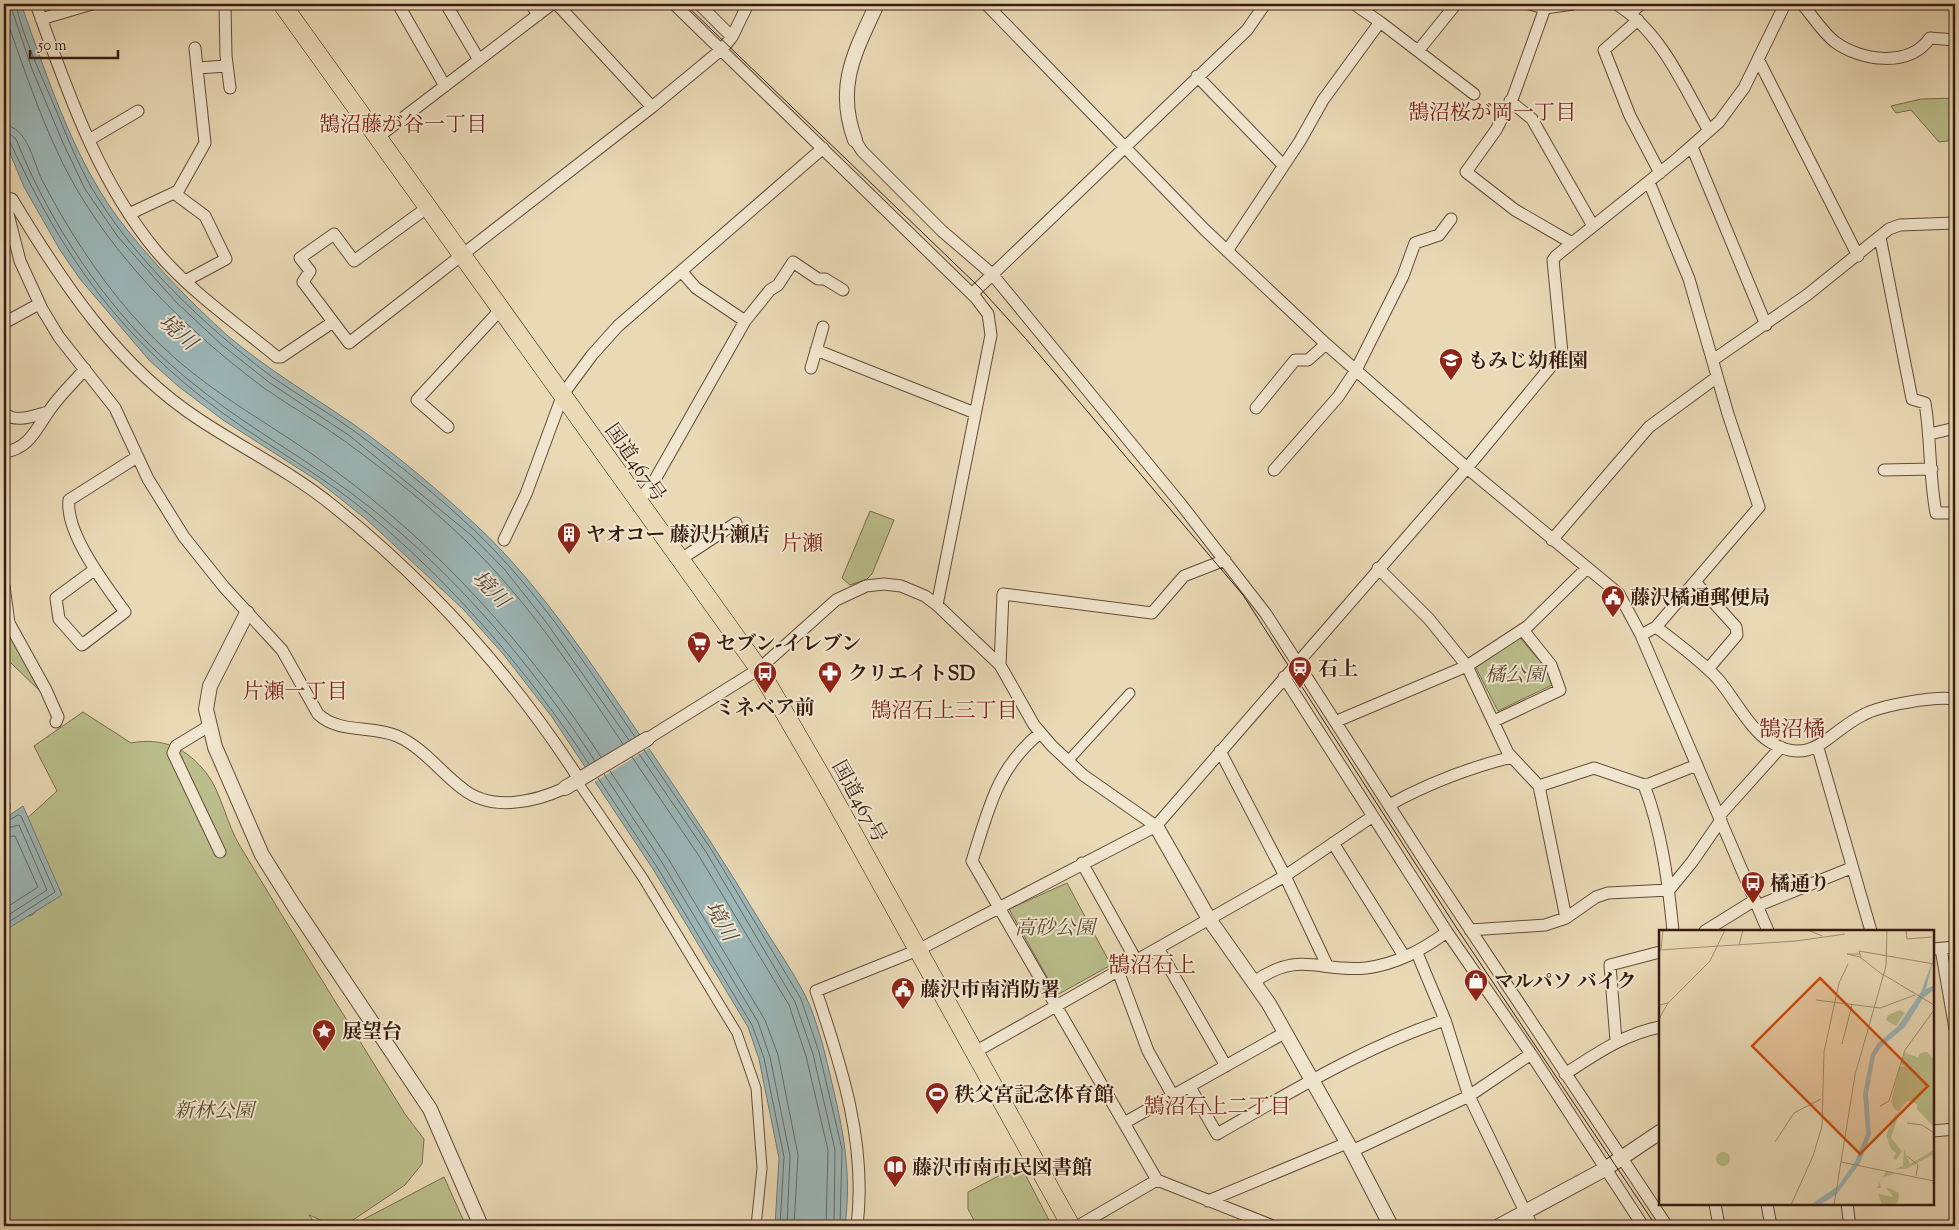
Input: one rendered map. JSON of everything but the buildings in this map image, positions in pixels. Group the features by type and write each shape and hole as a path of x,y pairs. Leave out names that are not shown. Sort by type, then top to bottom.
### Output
{"highway":[{"name":"国道467号","path":"282,4 759,669 1071,1226"}],"street":[{"path":"36,4 100,167 129,214 157,251 185,281 277,356 281,357 333,322"},
{"path":"41,18 92,4"},
{"path":"225,4 227,66 230,88"},
{"path":"398,4 445,86"},
{"path":"446,4 479,60"},
{"path":"531,4 538,15"},
{"path":"378,137 552,4"},
{"path":"557,4 652,107"},
{"path":"674,4 972,294 985,309 991,323 990,335 937,606"},
{"path":"699,4 732,37"},
{"path":"428,207 354,261 334,234 300,258 310,272 303,282 349,343 652,107 722,50 732,37 748,4"},
{"path":"877,4 854,54 847,77 846,114 855,140 862,151 942,231 992,274 1226,560 1266,614 1470,930 1667,1226"},
{"path":"986,4 1227,251 1326,344 1467,468 1619,594 1640,634 1768,930"},
{"path":"972,294 1247,30 1265,4"},
{"path":"1354,4 1474,94"},
{"path":"1418,51 1456,4"},
{"path":"1529,4 1550,7 1573,4"},
{"path":"1616,4 1635,16 1661,48 1709,131"},
{"path":"1641,4 1635,16 1604,50 1630,116 1660,173"},
{"path":"857,1226 860,1204 857,1138 838,1054 816,990 918,950 1156,826 1378,568 1467,468 1562,353 1553,260 1572,242 1692,147 1732,107 1744,88 1785,4"},
{"path":"1802,4 1835,42 1863,57 1898,57 1922,47 1930,38 1955,40"},
{"path":"1550,7 1496,130 1466,172 1515,210 1572,242"},
{"path":"1227,251 1317,115 1323,100 1380,22"},
{"path":"129,214 178,191 194,159 205,143 195,48"},
{"path":"1758,59 1858,256"},
{"path":"197,68 227,66"},
{"path":"1198,76 1283,165"},
{"path":"1510,101 1532,118 1592,226"},
{"path":"89,140 138,111"},
{"path":"1692,147 1766,325"},
{"path":"504,540 526,494 563,394 606,339 823,148"},
{"path":"1640,634 1656,627 1759,508 1728,414 1689,279 1649,182"},
{"path":"174,193 205,216 226,259 185,281"},
{"path":"756,1226 762,1168 756,1088 737,1034 643,878 576,781 539,718 434,595 386,550 311,488 199,420 117,349 66,284 12,198 4,198 20,261 39,304 59,337 116,408 148,479 184,537 247,613 282,650 311,704 325,721 336,725 383,731 409,742 463,790 491,802 514,803 532,800 576,781 759,669 814,617 850,591 884,584 902,586 925,596 1000,666 1020,703 1040,733 1083,776 1156,826 1210,919 1286,1032 1350,1147 1391,1226"},
{"path":"1274,470 1338,397 1356,370 1404,276 1416,243 1438,235 1451,219"},
{"path":"1713,360 1766,325 1858,256 1889,229 1900,225 1955,223"},
{"path":"1880,237 1912,399 1925,402 1930,434 1936,513 1955,513"},
{"path":"638,502 653,484 745,321 770,290 778,285 793,262 818,279 824,279 843,290"},
{"path":"682,272 696,288 745,321"},
{"path":"4,323 39,304"},
{"path":"448,426 417,400 501,309"},
{"path":"811,368 823,327"},
{"path":"1256,408 1295,360 1308,360 1326,344"},
{"path":"816,350 975,413"},
{"path":"4,452 29,440 42,425 48,412 85,369"},
{"path":"1552,540 1649,426 1718,376"},
{"path":"4,413 8,417 23,418 48,412"},
{"path":"1930,434 1955,428"},
{"path":"94,570 56,598 59,619 82,645 125,612 94,570 68,512 69,500 137,457"},
{"path":"1884,470 1932,469"},
{"path":"681,559 736,523"},
{"path":"1000,666 1003,594 1152,613 1184,576 1226,560"},
{"path":"1378,568 1429,619 1467,666 1512,757 1539,786 1566,918"},
{"path":"1336,721 1467,666 1523,630 1549,607 1586,568"},
{"path":"1694,582 1736,627 1737,635 1708,669"},
{"path":"4,586 9,623 20,640 27,657 54,706 58,717 56,722"},
{"path":"247,613 210,686 206,709 215,747 262,855 430,1109 481,1226"},
{"path":"1656,627 1708,669 1768,742 1792,752 1818,748 1864,714 1919,700 1955,699"},
{"path":"1494,721 1560,690 1551,665 1523,630"},
{"path":"1284,677 1447,932 1643,1226"},
{"path":"1068,761 1130,693"},
{"path":"209,726 176,746 173,753 220,852"},
{"path":"1040,733 1013,758 1000,780 972,861 1157,1180 1273,1226"},
{"path":"1470,930 1527,928 1554,923 1608,893 1668,890 1692,862 1720,818 1781,747"},
{"path":"1818,748 1851,868 1871,930"},
{"path":"1220,751 1285,876 1327,965"},
{"path":"1389,805 1442,778 1475,766 1512,757"},
{"path":"1539,786 1594,768 1644,784 1658,782 1697,765"},
{"path":"1644,784 1656,816 1673,930"},
{"path":"975,1052 1285,876 1373,816"},
{"path":"1333,843 1404,956"},
{"path":"1082,863 1136,960"},
{"path":"1718,928 1756,903 1851,868"},
{"path":"1254,982 1273,972 1299,963 1366,968 1417,953 1447,932"},
{"path":"1955,947 1937,949 1955,1029"},
{"path":"1158,948 1226,1066"},
{"path":"1616,1041 1610,965 1659,952"},
{"path":"1417,953 1445,1020 1469,1096 1532,1226"},
{"path":"1118,970 1148,1051 1174,1096"},
{"path":"1190,1087 1217,1134 1312,1080 1410,1031 1445,1020"},
{"path":"1565,1074 1616,1041 1659,1027"},
{"path":"1124,1123 1286,1032"},
{"path":"1208,1201 1350,1147 1469,1096 1530,1054"},
{"path":"1934,1131 1955,1128"},
{"path":"1498,1226 1605,1169 1659,1133"},
{"path":"1078,1226 1157,1180"},
{"path":"1715,1205 1719,1226"},
{"path":"1767,1205 1771,1226"},
{"path":"1847,1205 1850,1226"}],"green space":[{"path":"1955,98 1955,140 1939,142 1911,110 1896,113 1891,106 1921,99"},
{"path":"870,511 894,520 872,574 867,579 850,585 842,578"},
{"path":"4,615 44,695 11,663 4,660"},
{"name":"橘公園","path":"1520,638 1545,667 1552,685 1498,711 1475,666"},
{"name":"新林公園","path":"83,712 131,743 164,743 183,751 207,774 216,790 235,838 405,1114 424,1139 422,1164 405,1185 350,1222 332,1225 309,1215 317,1226 4,1226 4,924 32,915 52,897 23,822 57,791 34,746"},
{"name":"高砂公園","path":"1067,883 1111,965 1057,995 1009,909"},
{"path":"1018,1169 1026,1176 1052,1226 977,1226 968,1209 968,1192 1008,1171"},
{"path":"444,1177 466,1226 351,1226"}],"water":[{"name":"境川","path":"4,4 21,4 53,93 78,151 109,206 151,259 228,336 274,371 385,448 477,526 526,577 593,666 709,839 805,995 823,1045 842,1132 847,1168 845,1226 775,1226 779,1158 759,1059 748,1027 653,869 552,717 504,655 463,609 366,519 318,481 223,420 178,386 149,360 80,279 60,250 24,187 4,139"},
{"path":"23,806 62,895 4,931 4,819"}],"pier":[{"path":"642,734 651,747 593,783 584,769"}],"tram line":[{"path":"685,4 979,287 1026,339 1243,595 1456,927 1656,1226"}],"place":[{"name":"もみじ幼稚園","path":"1451,381"},
{"name":"ヤオコー 藤沢片瀬店","path":"569,555"},
{"name":"藤沢橘通郵便局","path":"1613,618"},
{"name":"セブン-イレブン","path":"699,664"},
{"name":"石上","path":"1300,689"},
{"name":"ミネベア前","path":"765,694"},
{"name":"クリエイトSD","path":"830,694"},
{"name":"橘通り","path":"1753,904"},
{"name":"マルパソ バイク","path":"1476,1002"},
{"name":"藤沢市南消防署","path":"903,1010"},
{"name":"展望台","path":"324,1052"},
{"name":"秩父宮記念体育館","path":"937,1115"},
{"name":"藤沢市南市民図書館","path":"895,1188"}],"district":[{"name":"鵠沼桜が岡一丁目","path":"1492,112"},
{"name":"鵠沼藤が谷一丁目","path":"403,124"},
{"name":"片瀬","path":"802,543"},
{"name":"片瀬一丁目","path":"295,691"},
{"name":"鵠沼石上三丁目","path":"944,710"},
{"name":"鵠沼橘","path":"1792,728"},
{"name":"鵠沼石上","path":"1152,964"},
{"name":"鵠沼石上二丁目","path":"1217,1106"}]}
